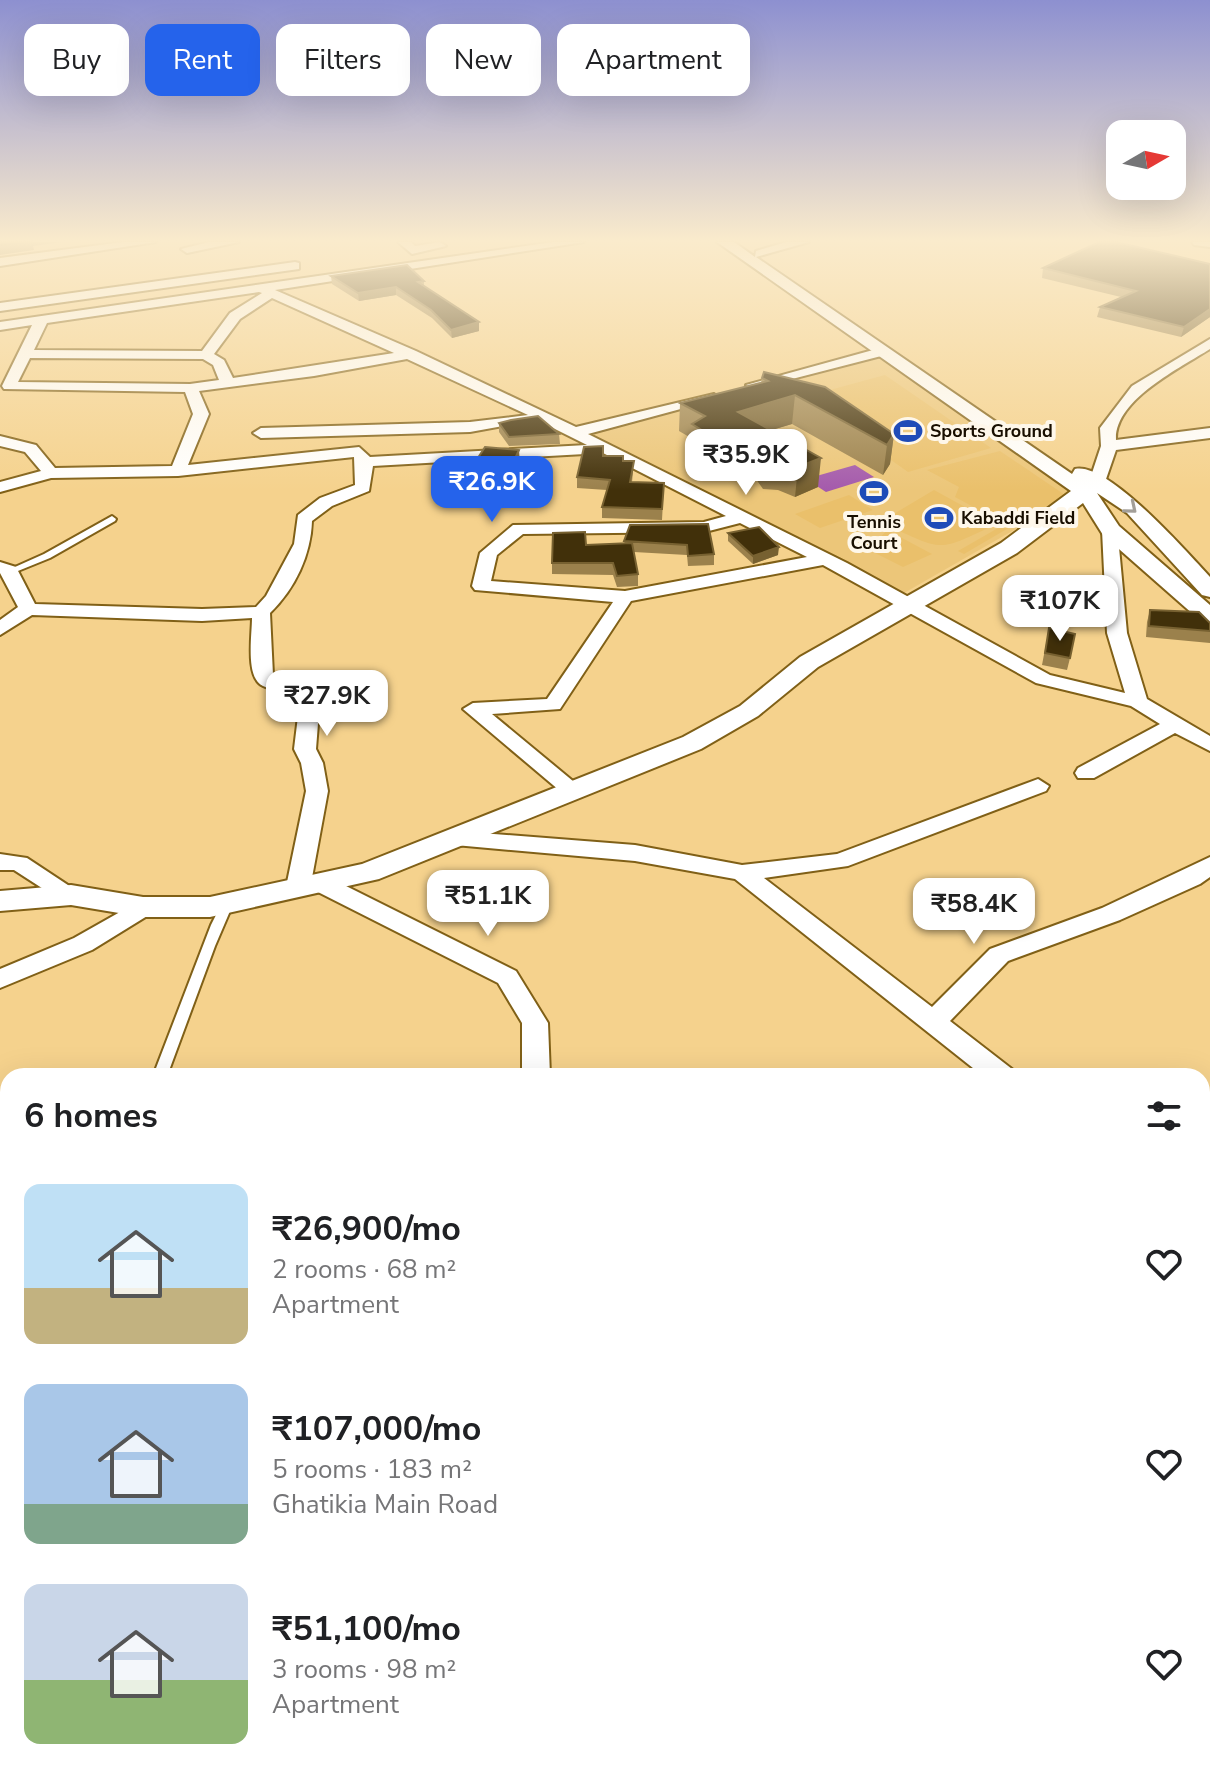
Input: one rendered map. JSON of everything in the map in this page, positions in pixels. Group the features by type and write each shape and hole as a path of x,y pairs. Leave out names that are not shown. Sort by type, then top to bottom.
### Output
{"street":[{"path":"4,385 26,354 39,325"},
{"path":"206,355 228,325"},
{"path":"344,325 543,417 825,559 1043,679 1138,702 1210,745"},
{"path":"851,325 884,351 1092,488 1134,509 1210,590"},
{"path":"856,325 1092,488 1111,530 1117,633 1138,702"},
{"path":"0,901 71,895 143,907 210,907 369,872 692,743 749,711 809,662 1009,548 1092,488 1109,446 1108,428 1137,389 1210,343"},
{"path":"573,433 884,351"},
{"path":"26,354 206,355 219,363 227,381"},
{"path":"4,385 190,388 314,372 411,354"},
{"path":"178,471 201,414 190,388"},
{"path":"261,433 470,427 543,417"},
{"path":"1109,446 1210,433"},
{"path":"0,441 30,446 40,455 50,473"},
{"path":"365,462 604,449"},
{"path":"0,487 50,473 178,471 359,452 365,462 363,488 326,502 304,519 303,544 293,566 274,599 261,612 202,615 28,609 0,629"},
{"path":"741,517 705,527 519,529 489,553 481,586 625,597 825,559"},
{"path":"1111,530 1210,617"},
{"path":"5,569 28,609"},
{"path":"574,791 473,709 553,705 625,597"},
{"path":"261,612 263,676 267,681 305,691 310,698 305,749 312,763 317,791 310,885"},
{"path":"1086,773 1175,724"},
{"path":"455,838 486,844 635,853 742,873 840,861 1038,786"},
{"path":"0,862 19,863 71,895"},
{"path":"933,1022 999,955 1111,914 1192,878 1210,865"},
{"path":"742,873 992,1068"},
{"path":"310,885 507,977 535,1023 536,1068"},
{"path":"0,979 83,944 143,907"}],"lane":[{"path":"5,569 47,556 112,519"},
{"path":"164,1068 184,1022 203,955 227,904"}],"shaded area":[{"path":"883,355 1079,493 904,593 590,434"},
{"name":"Sports Ground","path":"885,375 991,448 908,472 826,414 782,403"},
{"path":"1000,451 1065,495 964,554 958,551 1005,524 955,497 959,487 927,470"},
{"path":"855,465 874,477 826,492 806,479"},
{"name":"Kabaddi Field","path":"934,490 996,524 962,540 941,545 919,540 885,524 897,512"},
{"path":"849,495 873,510 820,528 795,514"},
{"path":"887,530 932,554 903,567 869,550"}],"building":[{"path":"446,325 468,325 451,330"},
{"path":"764,372 825,387 894,434 887,445 795,395 738,412 821,458 798,467 781,460 766,459 751,440 731,448 692,424 705,416 680,403 768,381 762,378"},
{"path":"538,416 559,434 509,437 499,423 511,420"},
{"path":"603,446 603,456 623,456 623,461 634,461 630,482 664,483 662,509 602,507 610,480 577,477 584,447"},
{"path":"485,447 519,450 504,482 465,478"},
{"path":"708,524 714,554 688,556 687,545 624,541 630,525"},
{"path":"759,527 779,547 753,556 728,533"},
{"path":"585,532 586,545 632,543 638,574 617,576 613,563 552,563 553,533"},
{"path":"1150,610 1199,612 1210,623 1210,631 1149,626"},
{"path":"1049,628 1075,634 1070,658 1045,653"}],"place":[{"name":"Sports Ground","path":"908,431"},
{"name":"Tennis Court","path":"874,492"},
{"name":"Kabaddi Field","path":"939,518"}]}
